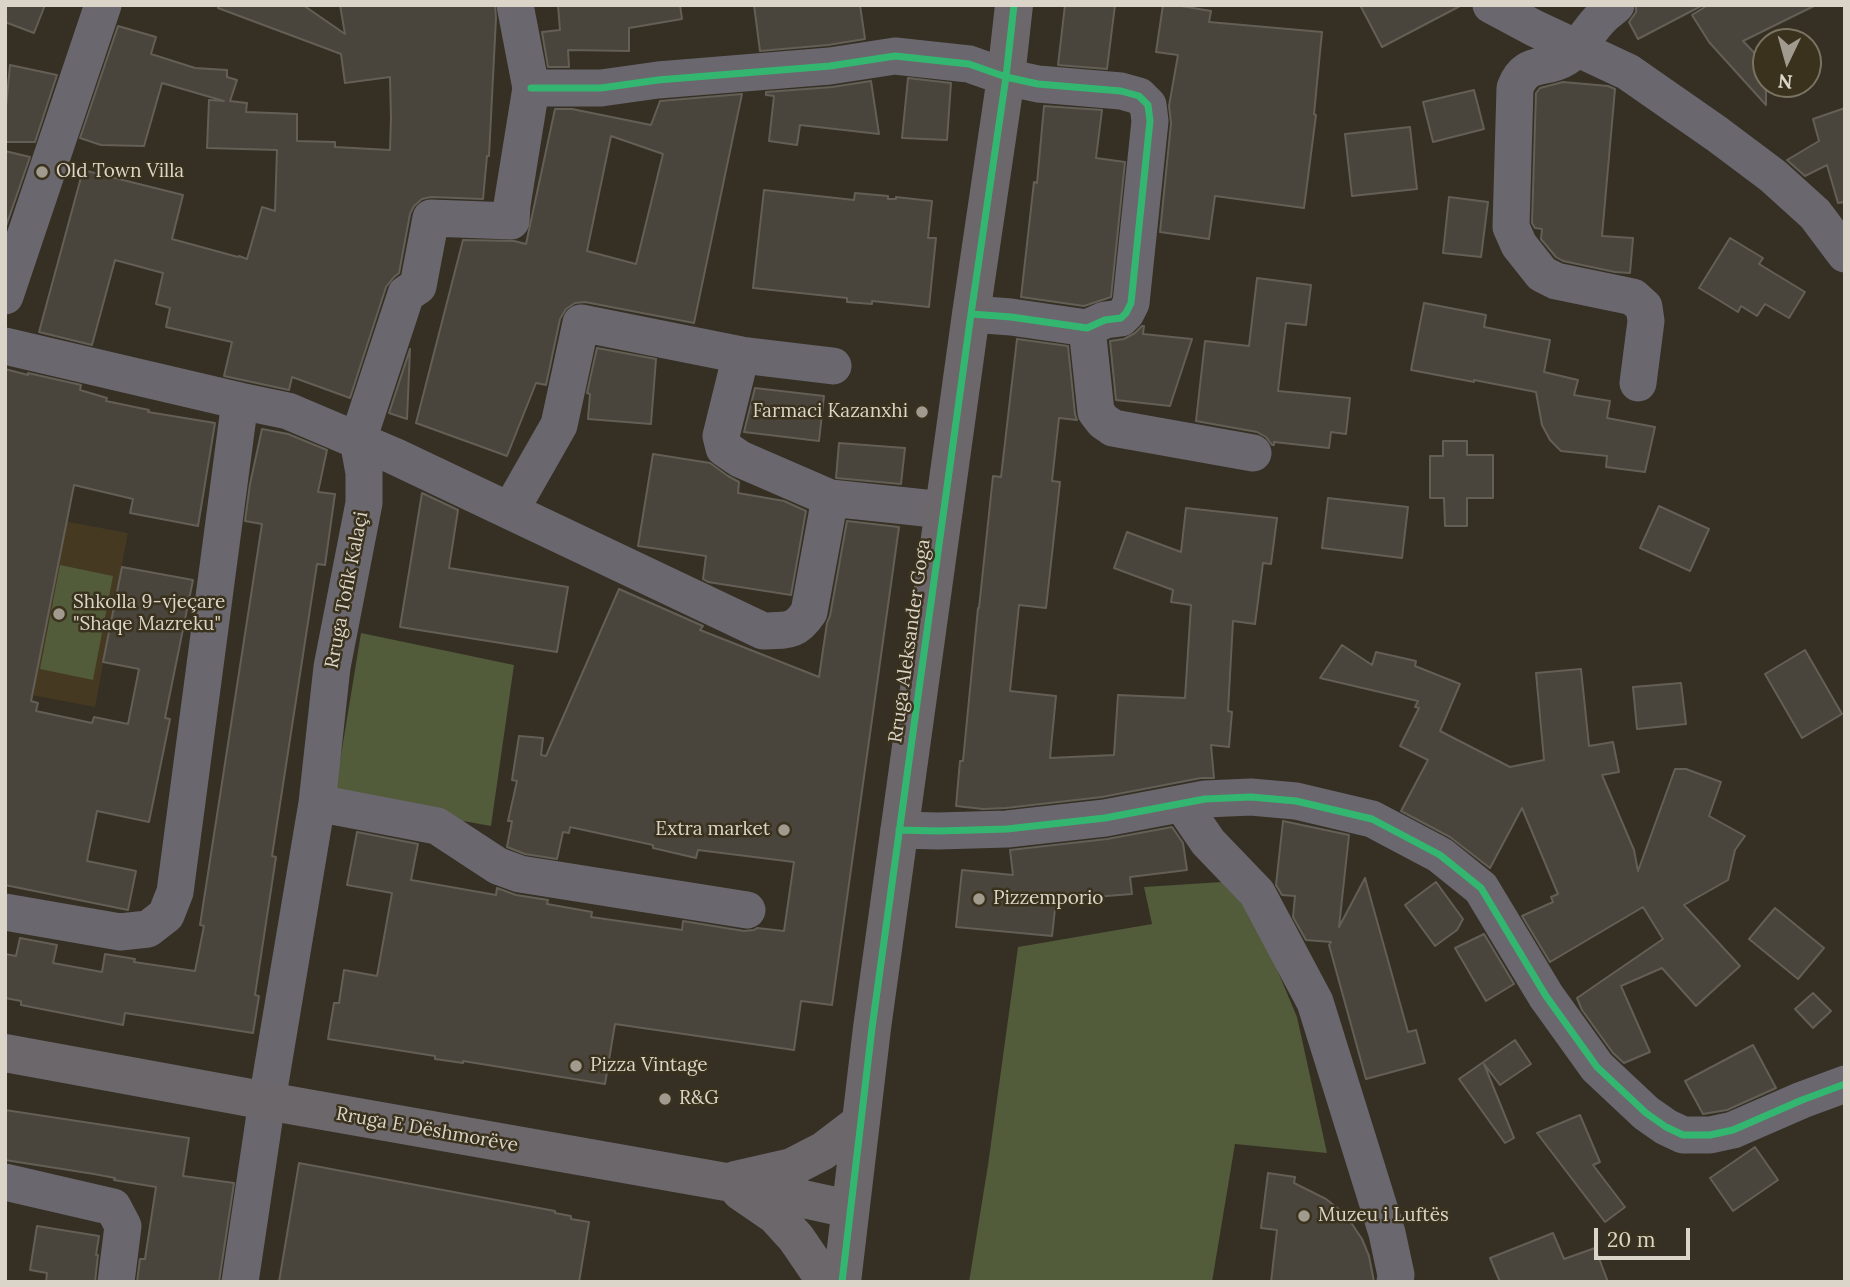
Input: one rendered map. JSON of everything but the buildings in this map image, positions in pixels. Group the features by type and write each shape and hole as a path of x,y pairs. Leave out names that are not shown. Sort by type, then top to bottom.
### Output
{"main road":[{"name":"Rruga Aleksander Goga","path":"842,1282 872,1028 1014,5"},
{"name":"Rruga E Dëshmorëve","path":"5,1053 726,1182 849,1209"},
{"path":"726,1182 792,1167 823,1152 861,1122"},
{"path":"726,1182 775,1214 796,1238 826,1282"}],"street":[{"path":"5,296 103,5"},
{"path":"358,440 407,294 418,286 431,218 511,221 531,88 515,5"},
{"path":"1491,5 1628,72 1717,134 1773,176 1815,214 1845,254"},
{"path":"1616,5 1602,16 1564,59 1525,71 1519,78 1516,88 1511,228 1519,245 1542,274 1556,281 1633,297 1644,307 1646,321 1638,383"},
{"path":"531,88 601,88 658,80 830,66 895,56 969,64 1006,77 1038,84 1121,90 1139,96 1148,105 1150,121 1132,303 1126,313 1121,318 1105,320 1087,328 971,314"},
{"path":"510,511 559,425 581,323 741,355 833,366"},
{"path":"1087,328 1096,412 1103,421 1113,428 1253,453"},
{"path":"5,346 288,411 358,440 763,631 788,630 800,625 809,612 831,498"},
{"path":"741,355 721,436 724,448 740,459 831,498 944,510"},
{"path":"5,912 120,932 148,929 166,915 175,892 240,401"},
{"name":"Rruga Tofik Kalaçi","path":"240,1282 317,803 332,667 364,503 365,473 358,440"},
{"path":"899,830 1007,829 1105,818 1205,799 1251,797 1296,801 1372,818 1440,855 1481,888 1546,996 1597,1067 1646,1113 1666,1127 1683,1135 1710,1135 1733,1130 1845,1084"},
{"path":"317,803 437,826 498,866 520,874 747,910"},
{"path":"1182,804 1208,842 1257,893 1315,1002 1387,1233 1396,1275 1395,1282"},
{"path":"5,1182 113,1207 122,1226 116,1282"}],"shaded area":[{"name":"Shkolla 9-vjeçare \"Shaqe Mazreku\"","path":"5,510 128,533 95,707 5,690"}],"green space":[{"path":"60,565 113,576 93,680 40,669"},
{"path":"361,633 514,665 491,826 334,798"},
{"path":"1222,882 1255,917 1297,1017 1327,1153 1235,1144 1212,1282 969,1282 1018,947 1152,924 1144,887"}],"cycle path":[{"path":"842,1282 872,1028 1014,5"},
{"path":"531,88 601,88 658,80 830,66 895,56 969,64 1006,77 1038,84 1121,91 1139,96 1148,105 1150,121 1131,303 1126,313 1121,318 1105,320 1087,328 971,314"},
{"path":"899,830 1007,829 1105,818 1205,799 1251,797 1296,801 1372,819 1440,855 1481,888 1546,996 1597,1067 1646,1113 1666,1127 1683,1135 1710,1135 1733,1130 1845,1084"}],"place":[{"name":"Old Town Villa","path":"42,172"},
{"name":"Farmaci Kazanxhi","path":"922,412"},
{"name":"Shkolla 9-vjeçare \"Shaqe Mazreku\"","path":"59,614"},
{"name":"Extra market","path":"784,830"},
{"name":"Pizzemporio","path":"979,899"},
{"name":"Pizza Vintage","path":"576,1066"},
{"name":"R&G","path":"665,1099"},
{"name":"Muzeu i Luftës","path":"1304,1216"}]}
